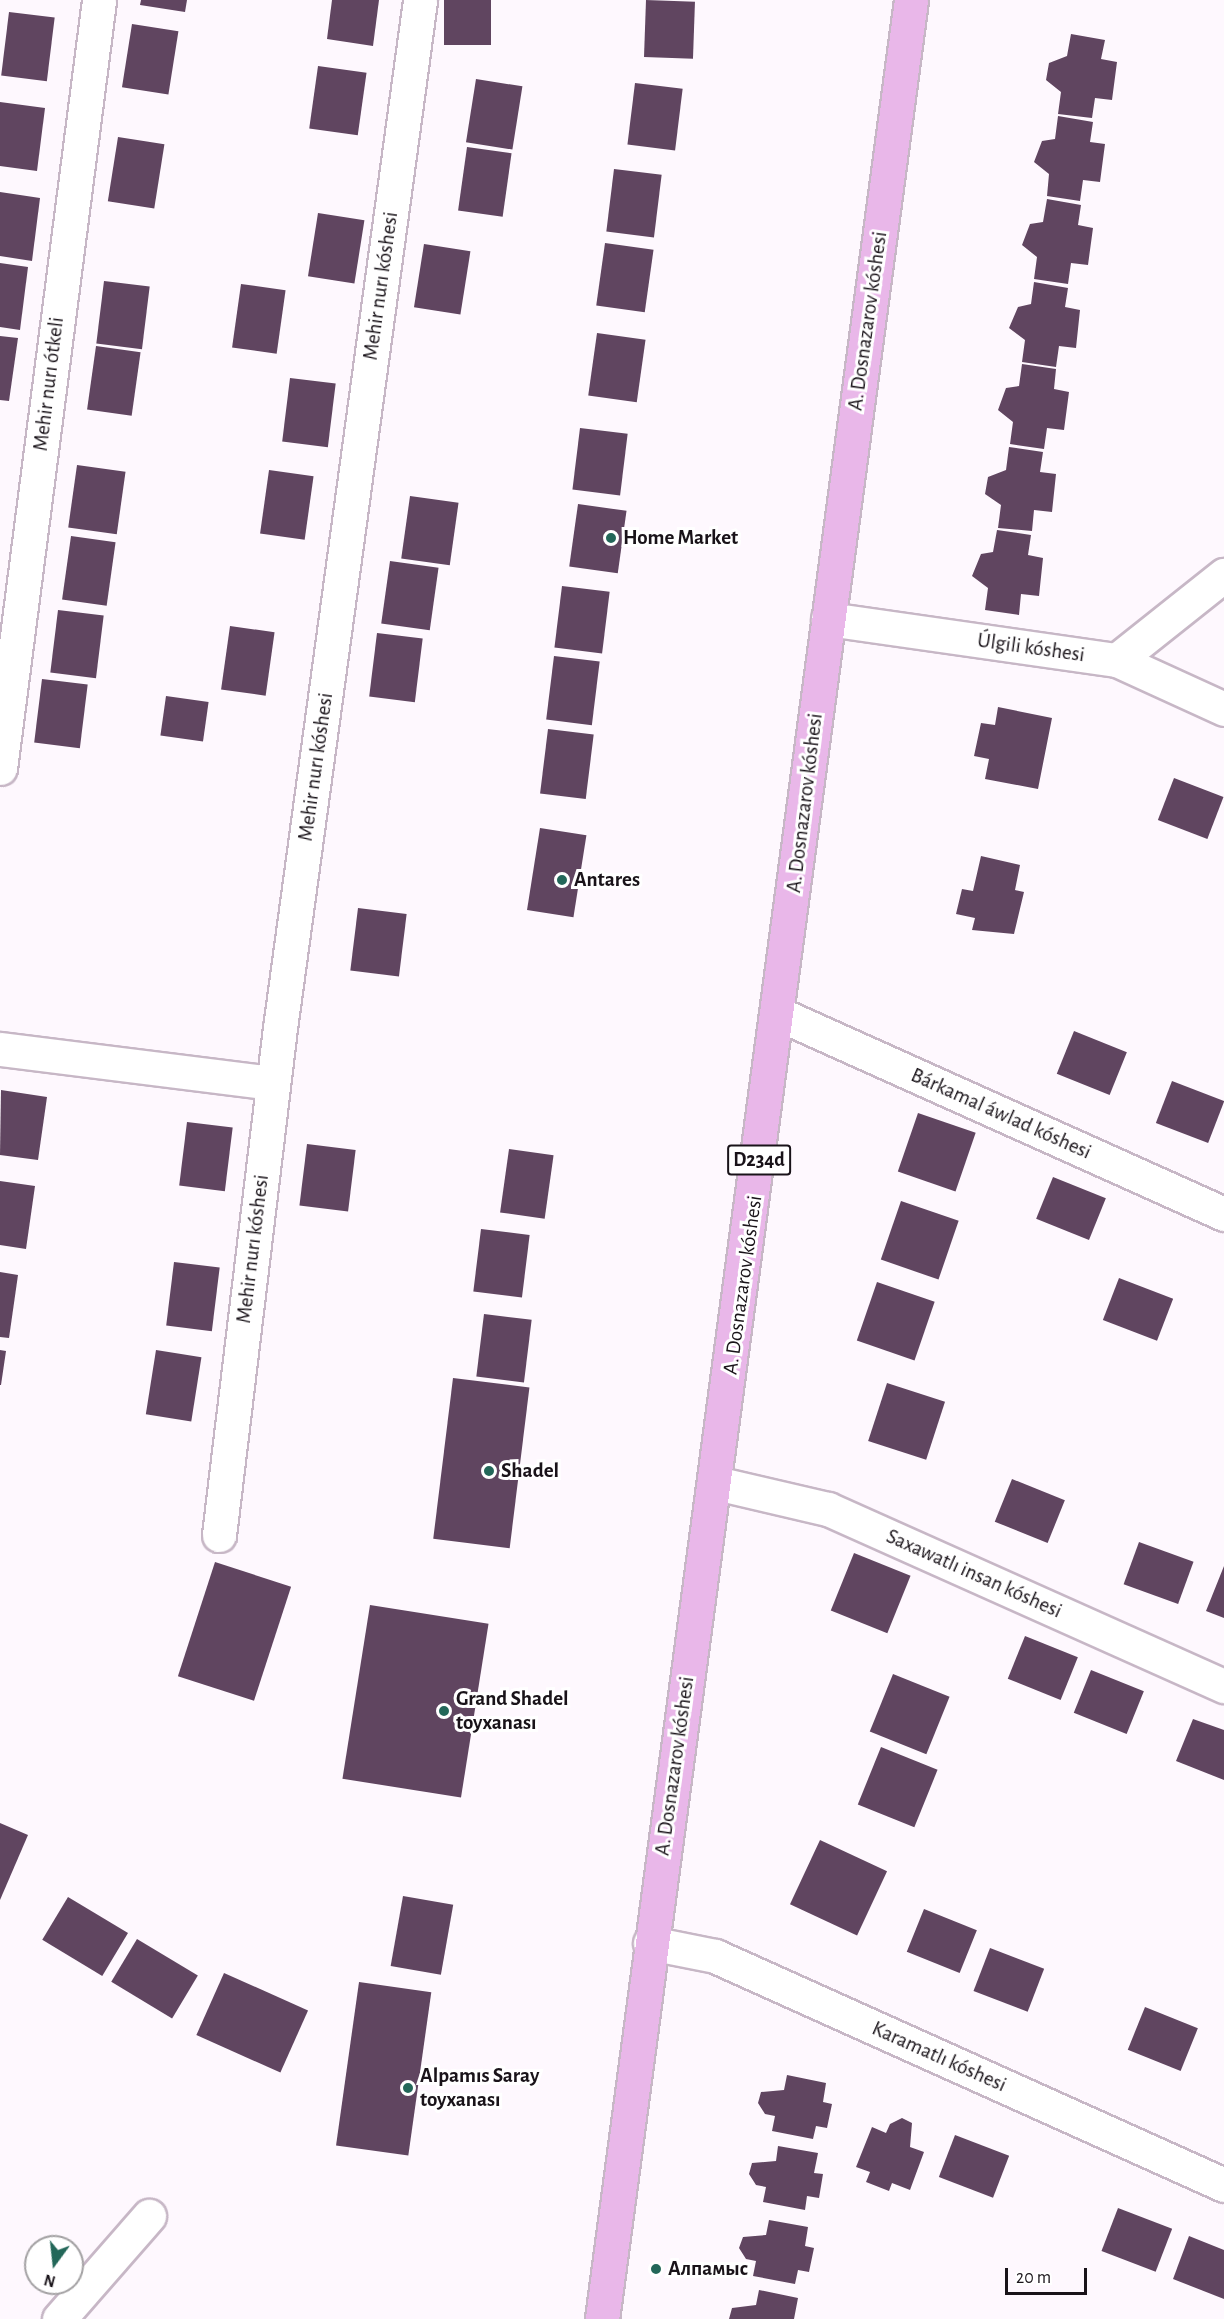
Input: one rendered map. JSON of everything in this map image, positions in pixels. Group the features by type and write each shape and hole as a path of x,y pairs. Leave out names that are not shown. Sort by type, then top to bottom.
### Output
{"main road":[{"name":"A. Dosnazarov kóshesi","path":"602,2319 650,1943 716,1483 911,0"}],"street":[{"name":"Mehir nurı ótkeli","path":"0,768 99,0"},
{"name":"Mehir nurı kóshesi","path":"219,1536 273,1083 420,0"},
{"path":"1117,660 1224,574"},
{"name":"Úlgili kóshesi","path":"828,619 1117,660 1224,709"},
{"name":"Bárkamal áwlad kóshesi","path":"778,1014 1224,1214"},
{"path":"0,1049 273,1083"},
{"name":"Saxawatlı insan kóshesi","path":"716,1483 828,1509 1224,1686"},
{"name":"Karamatlı kóshesi","path":"650,1943 715,1956 1224,2186"},
{"path":"59,2319 149,2216"}],"building":[{"path":"141,0 187,0 185,12 140,5"},
{"path":"332,0 379,0 373,46 327,39"},
{"path":"444,0 491,0 491,45 444,45"},
{"path":"646,0 695,2 693,59 644,57"},
{"path":"9,12 55,18 47,81 1,76"},
{"path":"132,24 178,31 168,95 122,87"},
{"path":"1071,34 1105,40 1101,59 1117,62 1112,100 1095,98 1092,118 1058,114 1061,92 1046,80 1049,63 1067,56"},
{"path":"318,66 367,73 358,135 309,128"},
{"path":"476,79 522,86 512,150 466,142"},
{"path":"635,83 683,89 675,150 627,145"},
{"path":"0,102 45,108 37,171 0,166"},
{"path":"1058,116 1093,122 1090,142 1105,144 1100,182 1083,180 1080,201 1047,196 1049,174 1034,162 1042,141 1055,139"},
{"path":"118,137 164,144 154,209 108,201"},
{"path":"467,147 512,153 503,217 458,210"},
{"path":"614,169 662,175 654,237 606,232"},
{"path":"0,192 40,198 32,261 0,256"},
{"path":"1047,199 1081,205 1078,225 1093,228 1088,265 1071,263 1068,284 1034,279 1037,257 1022,245 1030,224 1043,222"},
{"path":"318,213 364,220 354,284 308,276"},
{"path":"605,243 654,250 645,312 596,305"},
{"path":"424,244 470,251 460,315 414,307"},
{"path":"0,263 28,267 20,330 0,327"},
{"path":"104,281 150,287 142,349 96,344"},
{"path":"1034,282 1068,288 1065,307 1080,310 1076,348 1059,346 1056,367 1022,362 1025,340 1009,328 1018,307 1031,304"},
{"path":"241,284 286,290 277,354 232,347"},
{"path":"597,333 646,340 637,402 588,395"},
{"path":"0,336 18,338 9,401 0,400"},
{"path":"96,346 141,352 132,416 87,409"},
{"path":"1022,364 1056,369 1054,389 1069,392 1064,430 1047,428 1044,449 1010,444 1013,422 998,410 1006,388 1019,386"},
{"path":"290,378 336,384 328,447 282,442"},
{"path":"580,428 628,434 620,495 572,490"},
{"path":"1009,447 1043,452 1040,472 1056,474 1052,512 1034,510 1032,531 998,528 1001,505 985,494 988,477 1006,470"},
{"path":"77,465 126,472 117,534 68,527"},
{"path":"269,470 314,476 305,540 260,533"},
{"path":"410,496 459,503 450,565 401,558"},
{"path":"578,504 627,511 618,573 569,566"},
{"path":"997,530 1031,535 1028,555 1043,558 1039,596 1021,594 1019,615 985,610 988,588 972,576 981,554 993,552"},
{"path":"71,536 116,542 107,606 62,599"},
{"path":"390,561 439,568 430,630 381,623"},
{"path":"562,586 610,592 602,653 554,648"},
{"path":"58,610 104,616 96,678 50,673"},
{"path":"230,626 275,632 266,696 221,689"},
{"path":"377,633 423,639 415,702 369,697"},
{"path":"554,656 600,662 592,725 546,720"},
{"path":"42,679 88,685 80,748 34,743"},
{"path":"166,696 209,702 203,742 160,736"},
{"path":"998,707 1052,718 1038,789 985,779 989,759 974,756 981,723 995,725"},
{"path":"548,729 594,735 586,799 540,794"},
{"path":"1174,778 1223,797 1207,839 1158,820"},
{"path":"540,828 586,835 573,917 527,910"},
{"path":"981,856 1020,865 1015,890 1024,892 1014,934 972,930 975,918 956,914 962,889 973,891"},
{"path":"358,908 407,914 399,977 350,971"},
{"path":"1074,1031 1127,1052 1110,1095 1057,1074"},
{"path":"1172,1081 1224,1101 1208,1143 1156,1123"},
{"path":"1,1090 47,1097 38,1160 0,1155"},
{"path":"918,1113 976,1133 955,1191 898,1172"},
{"path":"187,1122 233,1128 225,1191 179,1186"},
{"path":"307,1144 356,1150 348,1212 299,1206"},
{"path":"509,1149 554,1155 545,1219 500,1212"},
{"path":"1053,1177 1106,1198 1089,1240 1036,1219"},
{"path":"0,1181 35,1186 26,1249 0,1245"},
{"path":"901,1201 959,1221 938,1279 881,1260"},
{"path":"481,1229 530,1235 522,1298 473,1292"},
{"path":"174,1262 220,1268 212,1331 166,1326"},
{"path":"0,1272 18,1275 9,1338 0,1337"},
{"path":"1119,1278 1173,1299 1157,1341 1103,1320"},
{"path":"877,1282 935,1302 914,1360 857,1341"},
{"path":"484,1314 532,1320 524,1382 476,1377"},
{"path":"0,1350 6,1351 1,1385 0,1385"},
{"path":"156,1350 201,1357 191,1421 146,1414"},
{"path":"453,1378 529,1387 510,1548 433,1539"},
{"path":"887,1383 945,1402 926,1460 868,1441"},
{"path":"1012,1479 1065,1500 1048,1543 995,1522"},
{"path":"1139,1542 1194,1562 1178,1604 1124,1584"},
{"path":"854,1553 911,1576 887,1633 831,1610"},
{"path":"215,1562 291,1587 254,1701 178,1676"},
{"path":"1224,1566 1224,1618 1206,1611"},
{"path":"370,1605 489,1624 461,1798 342,1779"},
{"path":"1025,1636 1078,1657 1061,1700 1008,1679"},
{"path":"1091,1670 1144,1691 1127,1734 1074,1713"},
{"path":"893,1674 950,1697 926,1754 870,1731"},
{"path":"1193,1719 1224,1730 1224,1780 1176,1761"},
{"path":"881,1747 938,1770 914,1827 858,1804"},
{"path":"0,1823 28,1835 0,1900"},
{"path":"820,1840 887,1871 857,1936 790,1904"},
{"path":"403,1896 453,1905 441,1975 391,1966"},
{"path":"68,1897 128,1933 102,1976 42,1940"},
{"path":"924,1909 977,1930 960,1973 907,1952"},
{"path":"137,1939 198,1976 172,2018 111,1982"},
{"path":"990,1948 1044,1969 1028,2012 974,1991"},
{"path":"224,1973 308,2010 280,2073 196,2035"},
{"path":"359,1982 431,1992 408,2156 336,2145"},
{"path":"1145,2007 1198,2028 1181,2071 1128,2050"},
{"path":"787,2075 826,2083 823,2102 832,2104 827,2128 816,2126 813,2139 772,2131 775,2116 765,2114 758,2103 761,2092 784,2090"},
{"path":"902,2118 912,2123 910,2147 924,2152 910,2190 892,2183 889,2191 866,2182 870,2172 856,2167 872,2127 886,2133 890,2124"},
{"path":"955,2135 1009,2156 993,2198 939,2177"},
{"path":"778,2146 818,2153 814,2173 823,2174 819,2198 807,2196 805,2210 763,2202 766,2187 756,2185 749,2174 752,2163 776,2161"},
{"path":"1118,2208 1172,2229 1156,2272 1102,2251"},
{"path":"769,2220 808,2227 805,2246 814,2248 809,2272 798,2270 795,2284 753,2276 756,2261 746,2259 739,2248 743,2237 766,2235"},
{"path":"1189,2236 1224,2250 1224,2299 1173,2279"},
{"path":"759,2290 798,2298 794,2319 729,2319 732,2308 756,2305"}],"place":[{"name":"Home Market","path":"611,538"},
{"name":"Antares","path":"562,880"},
{"name":"Shadel","path":"489,1471"},
{"name":"Grand Shadel toyxanası","path":"444,1711"},
{"name":"Alpamıs Saray toyxanası","path":"408,2088"},
{"name":"Алпамыс","path":"656,2269"}]}
